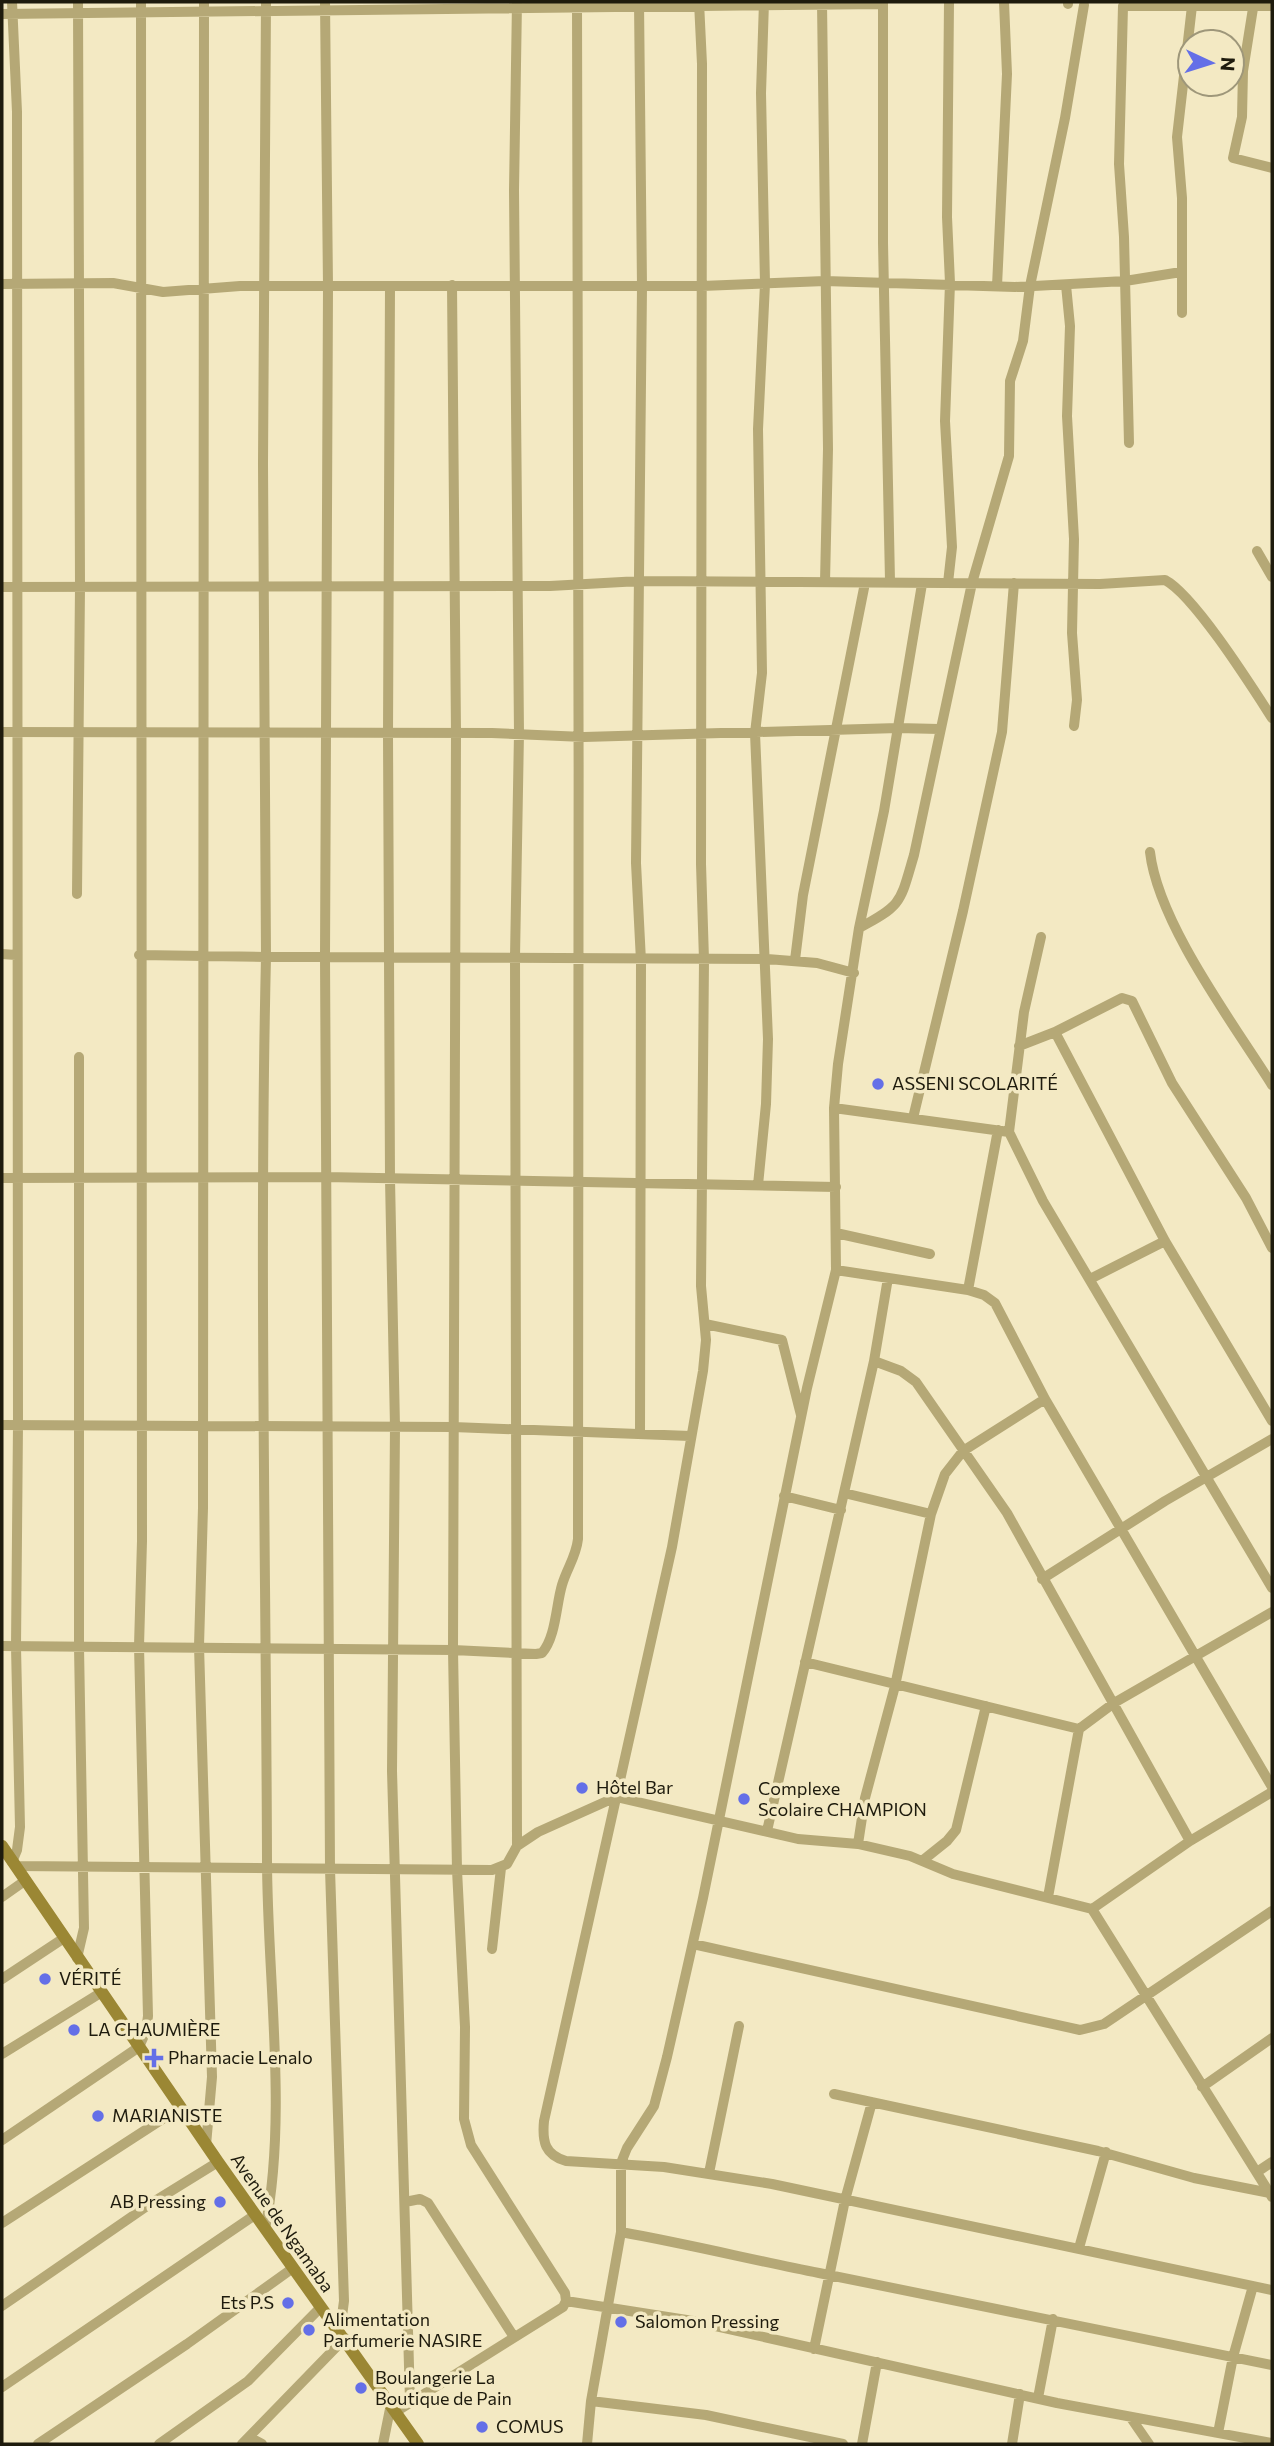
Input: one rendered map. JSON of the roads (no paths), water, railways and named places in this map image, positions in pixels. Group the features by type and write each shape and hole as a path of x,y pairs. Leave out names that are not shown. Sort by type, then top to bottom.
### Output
{"main road":[{"name":"Avenue de Ngamaba","path":"2,1846 206,2145 418,2444"}],"street":[{"path":"12,2 7,14 17,111 16,1177 19,1424 16,1647 20,1827 14,1864 83,1868 501,1868"},
{"path":"948,2 947,217 950,283 945,421 952,547 948,583"},
{"path":"997,286 1007,74 1004,2"},
{"path":"758,1185 766,1104 767,959 755,733 762,673 758,429 765,284 761,93 764,3"},
{"path":"822,3 828,449 825,582"},
{"path":"7,14 78,7 883,3 890,581"},
{"path":"699,4 702,64 703,1371 672,1547 543,2136 546,2150 553,2158 591,2164 621,2163 709,2173 1272,2290"},
{"path":"1182,313 1182,198 1177,137 1193,4"},
{"path":"1254,4 1243,71 1242,117 1233,158 1272,168"},
{"path":"517,5 514,152 519,733 515,957 517,1846"},
{"path":"2,1646 199,1646 536,1654 546,1650 562,1583 576,1553 581,957 577,736 577,5"},
{"path":"639,5 642,287 636,863 641,961 640,1433"},
{"path":"859,928 892,910 901,900 914,855 972,583 1009,456 1011,435 1007,399 1023,341 1030,286 1065,118 1084,5"},
{"path":"204,6 201,586 202,1427 199,1646 212,2077 206,2145"},
{"path":"265,2229 273,2189 274,2114 264,1648 266,957 263,587 266,6"},
{"path":"325,6 328,286 325,957 327,1650 330,1869 344,2301 342,2316 335,2325"},
{"path":"1129,443 1119,164 1123,6 1272,6"},
{"path":"77,894 80,586 78,7"},
{"path":"2,2140 139,2047 146,2031 148,2016 139,1646 141,7"},
{"path":"2,284 113,283 163,292 202,287 642,287 825,281 1030,286 1125,281 1165,277 1181,272"},
{"path":"383,2444 394,2407 410,2401 563,2307 566,2301 565,2293 471,2145 466,2131 453,1650 456,733 452,285"},
{"path":"1066,285 1070,326 1067,416 1074,583 1073,653 1077,700 1074,726"},
{"path":"390,286 388,734 390,1178 395,1427 391,1650 410,2401"},
{"path":"1257,551 1272,576"},
{"path":"2,587 263,587 640,581 762,584 890,581 922,584 1074,583 1152,579 1171,583 1233,659 1272,718"},
{"path":"795,960 803,895 866,583"},
{"path":"912,1118 963,911 1002,732 1014,583"},
{"path":"587,2444 591,2401 610,2306 621,2232 621,2163 627,2148 654,2106 693,1944 784,1496 836,1270 834,1108 859,928 872,874 922,584"},
{"path":"2,732 139,735 519,733 638,736 898,728 939,730"},
{"path":"1150,852 1153,876 1161,898 1216,999 1272,1085"},
{"path":"1041,937 1019,1046 1009,1132 1043,1201 1272,1588"},
{"path":"2,954 16,954"},
{"path":"139,955 581,957 641,961 767,959 795,960 854,973"},
{"path":"1019,1046 1055,1032 1122,998 1132,1001 1172,1083 1246,1198 1272,1248"},
{"path":"1055,1032 1164,1241 1272,1421"},
{"path":"78,1958 84,1928 79,1647 79,1057"},
{"path":"834,1108 1009,1132"},
{"path":"968,1290 998,1130"},
{"path":"2,1178 325,1177 836,1187"},
{"path":"836,1233 930,1254"},
{"path":"1090,1279 1164,1241"},
{"path":"836,1270 968,1290 985,1295 995,1303 1045,1399 1272,1786 1092,1909"},
{"path":"767,1831 874,1361 888,1278"},
{"path":"705,1324 782,1340 793,1395 801,1416"},
{"path":"874,1361 901,1371 916,1382 1000,1502 1190,1841"},
{"path":"858,1844 865,1798 895,1686 931,1514 945,1474 963,1451 1045,1399"},
{"path":"2,1424 516,1428 690,1436"},
{"path":"1042,1579 1205,1477 1272,1439"},
{"path":"844,1493 931,1514"},
{"path":"784,1496 841,1510"},
{"path":"1048,1897 1079,1729 1114,1703 1272,1612"},
{"path":"805,1662 1079,1729"},
{"path":"922,1861 956,1830 986,1706"},
{"path":"492,1949 501,1868 517,1846 538,1832 616,1797 798,1839 858,1844 922,1861 953,1874 1092,1909 1144,1997 1271,2195"},
{"path":"2,1897 26,1880"},
{"path":"693,1944 1080,2030 1104,2024 1272,1911"},
{"path":"2,1979 64,1938"},
{"path":"2,2054 102,1992"},
{"path":"709,2173 739,2026"},
{"path":"1202,2087 1272,2038"},
{"path":"834,2094 1106,2152 1194,2178 1271,2195"},
{"path":"814,2349 845,2200 872,2102"},
{"path":"2,2223 181,2107"},
{"path":"1079,2248 1106,2152"},
{"path":"2,2306 150,2204 218,2162"},
{"path":"1257,2172 1272,2162"},
{"path":"405,2202 420,2199 431,2207 514,2337"},
{"path":"2,2388 255,2215"},
{"path":"621,2232 709,2247 829,2275 1272,2365"},
{"path":"38,2444 187,2344 293,2268"},
{"path":"1218,2433 1233,2357 1252,2286"},
{"path":"566,2301 610,2306 1131,2418 1218,2433 1233,2440 1272,2443"},
{"path":"159,2444 248,2381 321,2307"},
{"path":"1038,2398 1053,2319"},
{"path":"245,2441 345,2338"},
{"path":"862,2444 877,2362"},
{"path":"1012,2444 1020,2394"},
{"path":"591,2401 706,2415 842,2444"},
{"path":"1131,2418 1149,2444"},
{"path":"245,2441 262,2444"}],"place":[{"name":"ASSENI SCOLARITÉ","path":"878,1084"},
{"name":"Hôtel Bar","path":"582,1788"},
{"name":"Complexe Scolaire CHAMPION","path":"744,1799"},
{"name":"VÉRITÉ","path":"45,1979"},
{"name":"LA CHAUMIÈRE","path":"74,2030"},
{"name":"Pharmacie Lenalo","path":"154,2058"},
{"name":"MARIANISTE","path":"98,2116"},
{"name":"AB Pressing","path":"220,2202"},
{"name":"Ets P.S","path":"288,2303"},
{"name":"Salomon Pressing","path":"621,2322"},
{"name":"Alimentation Parfumerie NASIRE","path":"309,2330"},
{"name":"Boulangerie La Boutique de Pain","path":"361,2388"},
{"name":"COMUS","path":"482,2427"}]}
